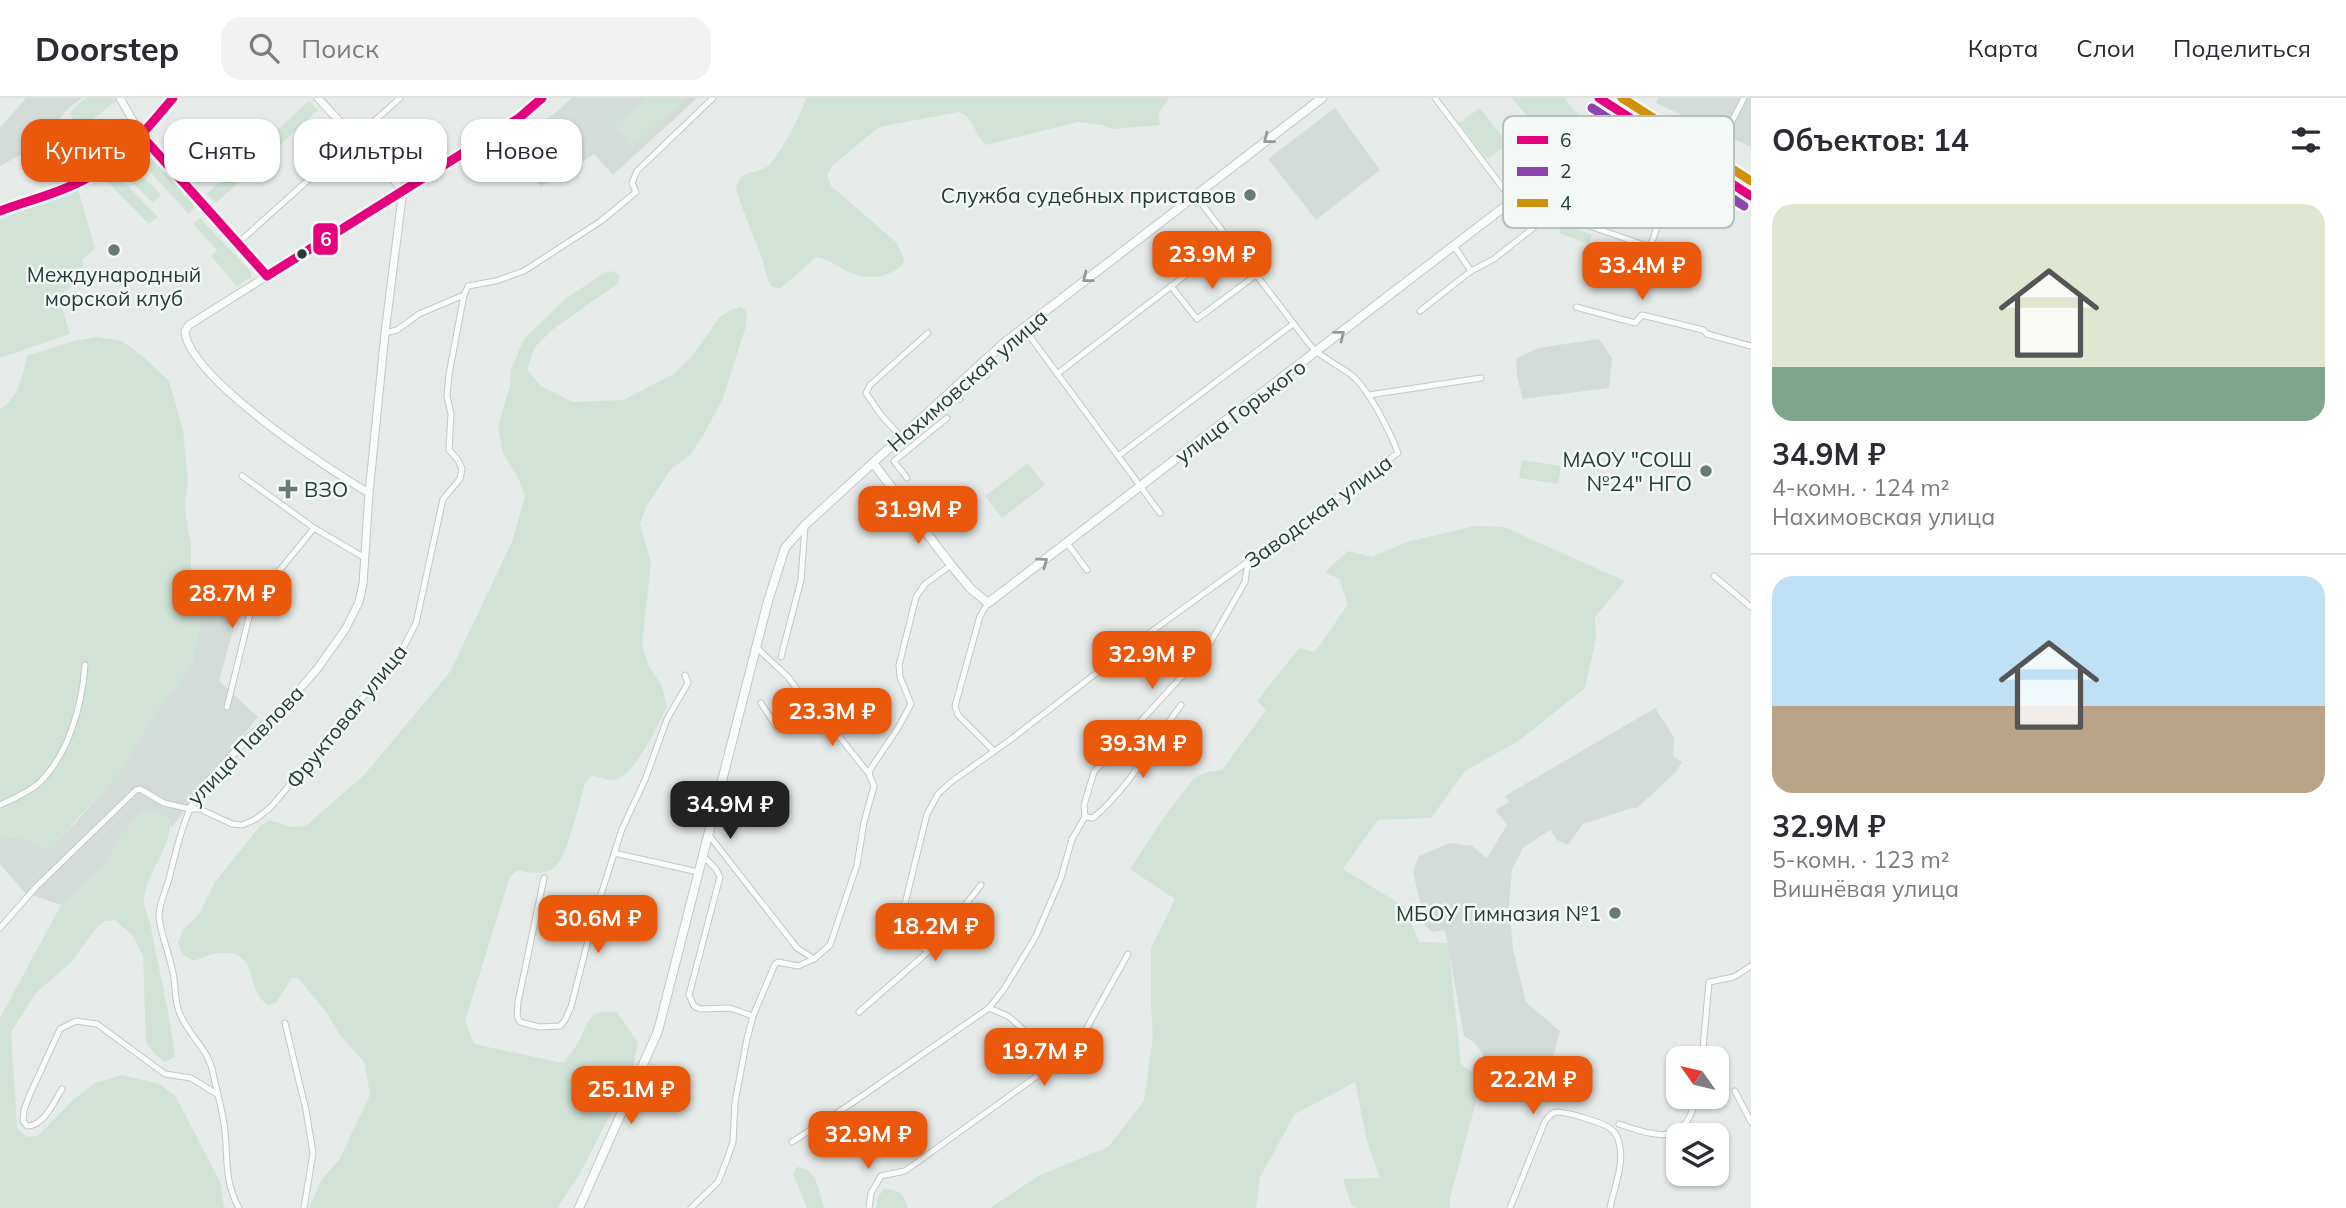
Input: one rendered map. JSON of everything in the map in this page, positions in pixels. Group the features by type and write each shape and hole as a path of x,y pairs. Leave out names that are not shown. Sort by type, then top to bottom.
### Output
{"main road":[{"path":"150,125 173,98"},
{"path":"150,145 267,276 519,118 542,98"},
{"name":"Нахимовская улица","path":"580,1207 658,1031 780,557 789,541 1023,327 1322,98"},
{"path":"1599,98 1624,115"},
{"path":"0,211 75,182"},
{"path":"1734,185 1751,196"},
{"name":"улица Горького","path":"988,603 1503,208"},
{"path":"873,463 951,565 971,589 988,603"}],"street":[{"path":"120,98 132,119"},
{"path":"318,98 338,119"},
{"path":"376,119 400,98"},
{"path":"385,333 397,330 419,314 464,295 468,286 496,281 524,271 601,221 636,192 632,183 638,171 713,98"},
{"path":"1435,98 1503,187"},
{"path":"1734,117 1744,98"},
{"path":"238,243 305,182"},
{"path":"396,182 403,190"},
{"name":"улица Павлова","path":"0,928 36,887 132,792 140,789 164,803 190,809 208,782 244,742 284,708 332,650 359,602 385,333 403,190"},
{"name":"Заводская улица","path":"929,951 900,936 898,932 927,814 938,794 950,782 1010,740 1130,647 1398,453 1369,395 1352,375 1317,353 1195,195"},
{"path":"1420,311 1471,271 1494,259 1532,228"},
{"path":"1595,228 1647,246 1651,245 1657,228"},
{"path":"1057,374 1230,241"},
{"path":"1454,246 1471,271"},
{"path":"1171,286 1197,319 1256,275"},
{"path":"267,276 189,325 186,331 189,343 222,387 340,476 369,494"},
{"name":"Фруктовая улица","path":"190,809 200,809 232,824 242,825 256,819 271,807 306,768 401,652 416,623 443,499 460,479 463,469 449,450 451,414 447,396 464,295"},
{"path":"1576,307 1636,323 1642,315 1703,330 1707,334 1751,346"},
{"path":"1118,456 1293,324"},
{"path":"1023,327 1160,513"},
{"path":"901,437 866,393 870,385 928,333"},
{"path":"978,366 987,375"},
{"path":"1369,395 1480,378"},
{"path":"952,390 960,399"},
{"path":"907,478 894,461 947,418"},
{"path":"242,476 314,528 365,558"},
{"path":"781,657 801,580 805,524"},
{"path":"227,707 249,617 279,571 314,528"},
{"path":"1067,543 1087,570"},
{"path":"792,1142 989,1008 1004,989 1036,936 1061,878 1072,839 1085,817 1084,805 1094,772 1206,650 1245,582 1248,561"},
{"path":"869,774 911,704 900,677 899,665 916,597 925,584 951,565"},
{"path":"1714,576 1751,607"},
{"name":"улица Горького","path":"988,603 980,616 954,706 958,715 993,750"},
{"path":"756,647 788,677 806,701 805,708 778,729 761,703"},
{"path":"0,805 37,785 50,770 78,708 85,665"},
{"path":"544,878 517,1016 520,1022 539,1027 559,1026 571,1007 595,914 622,829 645,780 667,719 688,683 685,675"},
{"path":"691,1208 718,1182 733,1142 735,1102 753,1016 775,964 778,962 798,965 814,959 830,945 857,865 864,822 874,786 869,774 814,705"},
{"path":"1085,817 1093,818 1121,789 1181,705"},
{"path":"190,809 179,835 159,919 170,952 176,1005 191,1036 209,1057 225,1132 225,1159 233,1197 239,1208"},
{"path":"708,833 797,948 814,959"},
{"path":"614,853 698,872"},
{"path":"702,855 720,877 689,995 690,1000 700,1009 730,1008 753,1016"},
{"path":"859,1012 929,951 981,885"},
{"path":"869,1208 871,1193 881,1177 905,1171 1058,1061 1084,1033 1128,954"},
{"path":"1703,1046 1709,982 1734,976 1751,966"},
{"path":"989,1008 1008,1016 1058,1061"},
{"path":"62,1089 36,1124 27,1125 23,1121 30,1094 60,1029 76,1021 97,1024 165,1074 191,1078 218,1095"},
{"path":"285,1023 306,1110 313,1153 304,1208"},
{"path":"1735,1091 1751,1122"},
{"path":"1619,1124 1653,1135 1668,1135 1682,1128 1692,1110"},
{"path":"1510,1208 1545,1121 1552,1113 1560,1111 1611,1129 1620,1144 1621,1160 1610,1208"}],"shaded area":[{"path":"26,98 82,98 59,119 21,119 21,154 0,166 0,128"},
{"path":"572,98 697,98 613,175 594,154 582,161 582,119 546,119"},
{"path":"1658,98 1751,98 1751,147 1734,139 1734,116 1684,116 1656,103"},
{"path":"1335,108 1380,170 1316,220 1268,159"},
{"path":"1599,339 1612,358 1609,388 1523,399 1517,377 1516,359 1538,348"},
{"path":"200,597 235,624 219,681 258,717 171,828 170,820 146,810 120,837 105,866 61,905 24,892 0,864 0,837 23,836 41,848 50,848 122,768 154,715 192,663 201,619"},
{"path":"1655,708 1674,737 1673,756 1682,762 1676,772 1637,808 1583,824 1568,845 1557,840 1550,830 1523,848 1512,869 1509,903 1513,949 1526,1002 1560,1031 1547,1080 1493,1071 1476,1044 1464,1036 1445,930 1433,932 1425,926 1413,871 1419,856 1450,843 1472,846 1487,858 1507,825 1495,810 1509,802 1505,796"}],"green space":[{"path":"87,98 115,98 116,101 93,119 74,119 69,113"},
{"path":"646,98 687,98 631,147 614,126"},
{"path":"806,98 1169,98 1158,114 1160,125 1112,129 1078,122 986,145 968,118 959,112 879,127 833,165 827,175 831,186 897,243 904,259 903,264 886,275 865,277 816,257 780,289 771,286 769,282 736,189 745,174 764,168 774,160"},
{"path":"1512,98 1564,98 1579,116 1527,116"},
{"path":"309,101 318,110 308,119 294,119 294,132 280,145 280,127"},
{"path":"1480,108 1503,138 1503,148 1487,159 1459,123"},
{"path":"150,157 164,172 164,182 174,182 196,205 189,214 150,172"},
{"path":"108,182 124,182 158,217 149,224"},
{"path":"132,182 149,182 161,195 153,203"},
{"path":"220,182 239,182 216,203 207,194"},
{"path":"77,186 95,248 83,259 83,276 59,297 70,334 0,358 0,219"},
{"path":"200,218 251,272 251,277 237,286 211,256 217,250 193,224"},
{"path":"1561,228 1574,228 1592,235 1588,244 1559,233"},
{"path":"612,271 620,276 617,284 552,330 534,348 527,370 541,386 572,402 624,400 675,373 692,356 720,317 729,311 740,307 745,309 746,326 723,398 704,434 690,455 671,469 646,507 640,524 651,563 642,645 649,667 662,686 667,707 644,750 628,771 620,778 612,780 591,776 585,783 560,862 551,870 518,870 510,876 465,1021 474,1044 563,1063 592,1016 601,1012 617,1012 638,1043 631,1075 579,1175 557,1208 309,1208 322,1179 339,1160 370,1095 365,1063 339,1034 327,1013 298,978 292,978 276,1003 268,1005 260,998 246,962 239,956 229,953 214,954 193,961 183,955 178,943 183,930 199,914 215,882 260,826 270,820 290,827 306,826 365,774 450,672 512,542 525,496 502,451 498,426 510,386 511,370 524,339 565,299 604,273"},
{"path":"97,337 122,341 169,381 183,430 188,481 186,517 191,545 191,568 200,597 201,619 192,663 154,715 123,768 50,848 41,848 23,836 0,837 0,409 16,392 27,356 74,341"},
{"path":"1522,460 1561,466 1558,484 1519,478"},
{"path":"1028,463 1045,485 1002,518 985,496"},
{"path":"1475,526 1504,527 1625,581 1595,617 1596,638 1585,688 1520,740 1465,771 1431,818 1378,820 1343,869 1405,907 1419,942 1448,943 1461,1064 1482,1079 1450,1198 1450,1208 1357,1208 1351,1204 1343,1179 1380,1178 1367,1141 1355,1082 1295,1114 1260,1177 1256,1208 990,1208 1040,1175 1108,1147 1144,1101 1153,1036 1151,948 1175,899 1130,869 1194,778 1207,772 1222,770 1266,710 1257,701 1299,648 1315,652 1348,604 1339,579 1325,572 1348,551 1372,557 1407,542"},
{"path":"146,810 170,820 167,841 148,881 144,902 175,1057 165,1062 146,1043 143,956 133,936 115,920 105,921 97,927 71,962 35,994 11,1032 17,1128 27,1137 38,1136 73,1100 95,1083 122,1075 160,1084 176,1097 220,1182 224,1208 0,1208 0,1018 61,905 105,866 120,837"},
{"path":"797,1167 813,1176 824,1208 807,1208 793,1174"},
{"path":"884,1189 900,1193 908,1208 876,1208 878,1197"}],"transit line":[{"name":"6","path":"0,211 69,187 91,176 135,141 173,98"},
{"name":"6","path":"150,145 267,276 519,118 542,98"},
{"name":"6","path":"1599,98 1627,116"},
{"name":"4","path":"1622,98 1650,116"},
{"name":"2","path":"1592,108 1604,116"},
{"name":"4","path":"1734,170 1751,181"},
{"name":"6","path":"1734,185 1751,196"},
{"name":"2","path":"1734,200 1744,206"}],"place":[{"name":"Служба судебных приставов","path":"1250,195"},
{"name":"Международный морской клуб","path":"114,250"},
{"name":"МАОУ \"СОШ №24\" НГО","path":"1706,471"},
{"name":"ВЗО","path":"288,489"},
{"name":"МБОУ Гимназия №1","path":"1615,913"}]}
